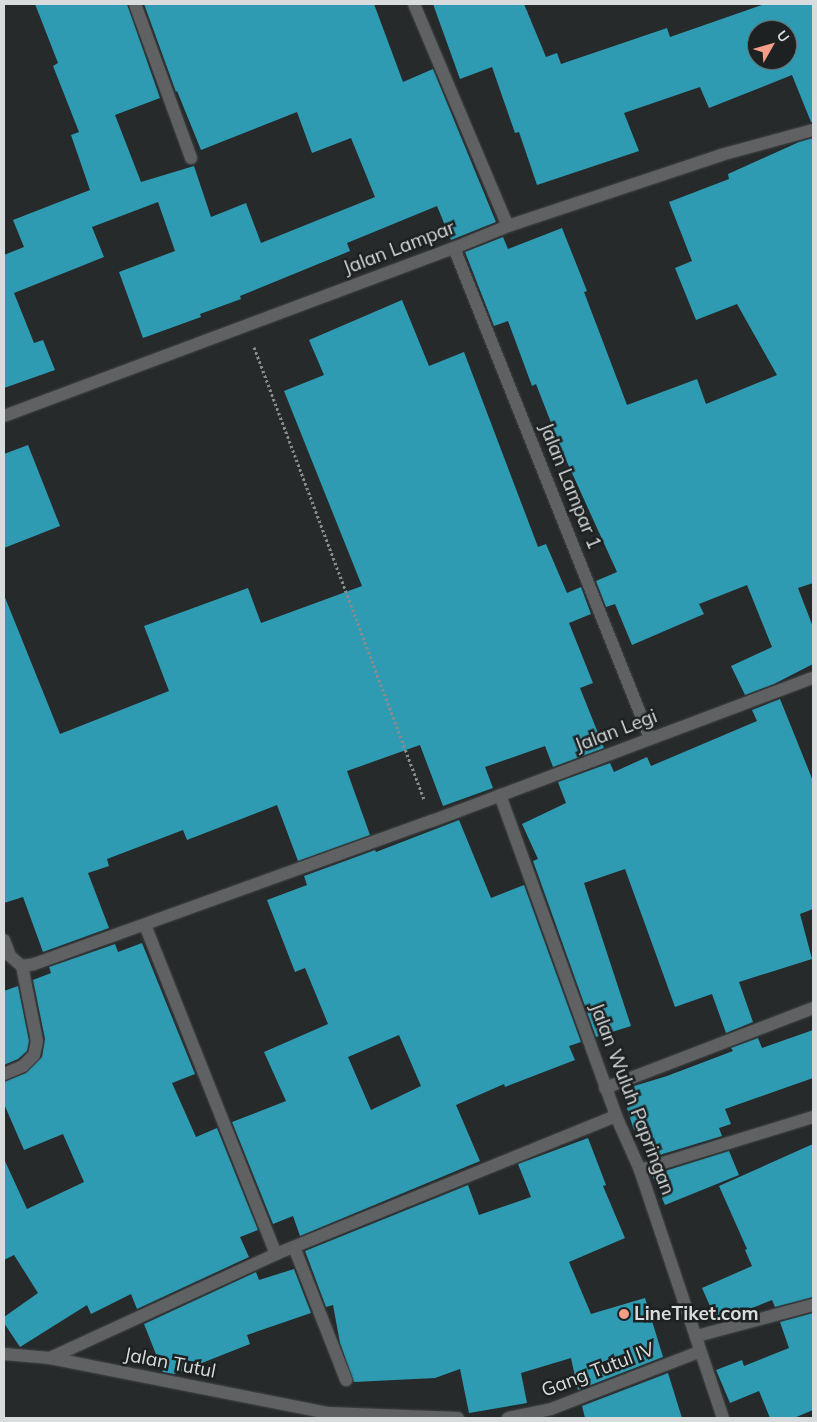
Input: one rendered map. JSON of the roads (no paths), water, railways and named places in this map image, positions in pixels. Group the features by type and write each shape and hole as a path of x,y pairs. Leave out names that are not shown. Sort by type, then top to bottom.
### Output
{"street":[{"path":"135,4 191,158"},
{"path":"414,4 508,226"},
{"name":"Jalan Lampar","path":"4,416 454,248 508,226 721,155 813,130"},
{"name":"Jalan Lampar 1","path":"454,248 650,738"},
{"name":"Jalan Legi","path":"22,966 34,964 145,925 432,821 813,678"},
{"name":"Jalan Wuluh Papringan","path":"500,795 605,1088 640,1170 696,1336 699,1352 723,1418"},
{"path":"145,925 276,1254"},
{"path":"4,940 10,956 22,966 37,1041 34,1055 23,1066 4,1074"},
{"path":"605,1088 813,1008"},
{"path":"50,1358 276,1254 616,1116"},
{"path":"640,1170 813,1117"},
{"path":"294,1247 346,1380"},
{"path":"696,1336 813,1306"},
{"name":"Gang Tutul IV","path":"508,1418 551,1408 699,1352"},
{"name":"Jalan Tutul","path":"4,1354 50,1358 329,1416"},
{"path":"329,1416 458,1418"}],"place":[{"name":"LineTiket.com","path":"624,1314"}]}
